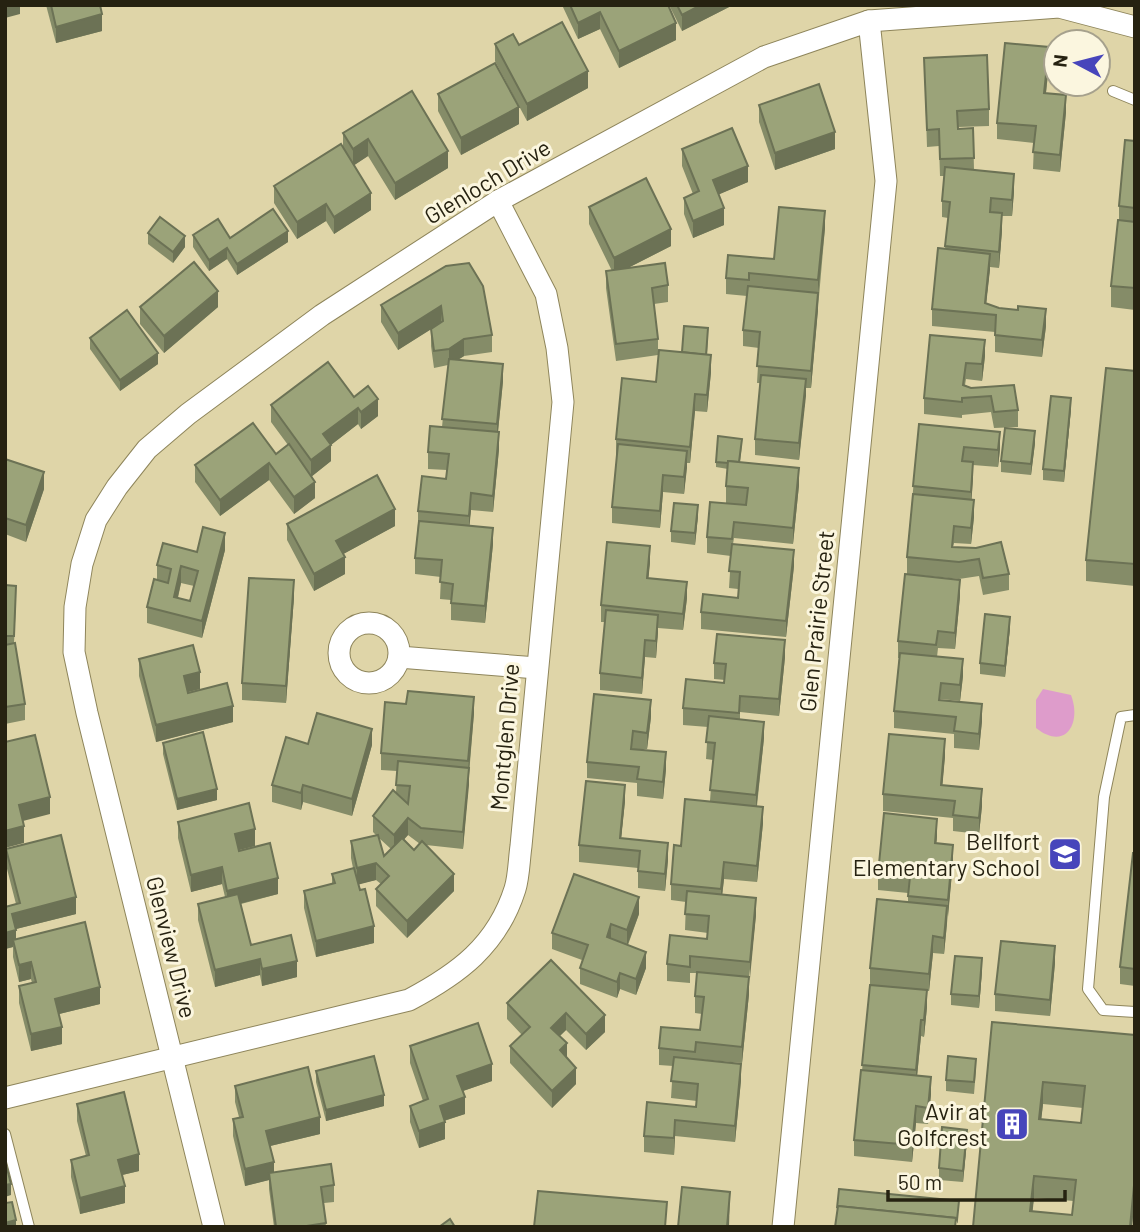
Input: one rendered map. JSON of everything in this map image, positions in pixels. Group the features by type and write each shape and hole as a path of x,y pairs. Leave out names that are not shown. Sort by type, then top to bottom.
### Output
{"street":[{"name":"Glenloch Drive","path":"79,680 74,652 75,607 82,564 96,520 117,487 147,449 188,414 322,315 498,201 764,57 869,21 1059,7 1135,27"},
{"name":"Glen Prairie Street","path":"783,1227 887,181 869,21"},
{"name":"Montglen Drive","path":"5,1098 409,1000 440,984 473,959 500,922 515,888 563,402 557,348 546,294 498,201"},
{"path":"399,657 537,668"},
{"name":"Glenview Drive","path":"79,680 214,1227"}],"lane":[{"path":"1113,92 1135,100"},
{"path":"1135,715 1121,716 1104,797 1088,989 1103,1010 1135,1012"},
{"path":"5,1134 29,1227"}],"shaded area":[{"path":"1043,689 1071,695 1074,716 1069,731 1063,735 1055,737 1036,728 1036,700"}],"building":[{"path":"51,5 100,5 102,14 56,27"},
{"path":"570,5 668,5 676,23 619,51 600,12 578,23"},
{"path":"677,5 701,5 682,15"},
{"path":"562,22 588,71 527,104 495,44 513,34 519,45"},
{"path":"1005,43 1042,46 1042,98 1066,98 1060,155 1033,152 1036,126 997,123"},
{"path":"987,55 989,109 957,111 958,129 973,128 974,158 940,159 939,129 927,130 924,58"},
{"path":"495,63 519,107 461,138 438,94"},
{"path":"819,84 835,132 775,153 759,105"},
{"path":"412,91 448,151 395,183 368,139 353,149 343,133"},
{"path":"732,128 748,166 713,180 724,208 693,221 684,198 699,191 682,149"},
{"path":"1125,140 1135,141 1135,208 1119,206"},
{"path":"341,144 371,193 334,217 326,204 297,222 274,186"},
{"path":"945,167 1014,174 1012,200 991,198 990,212 1002,213 999,252 945,246 950,202 942,201"},
{"path":"646,178 671,229 614,258 589,207"},
{"path":"779,207 825,211 818,280 749,273 749,280 726,278 728,255 774,259"},
{"path":"273,209 288,231 237,264 227,248 209,260 193,235 218,219 230,238"},
{"path":"160,217 185,236 173,252 148,233"},
{"path":"1118,220 1135,222 1135,288 1111,286"},
{"path":"938,248 990,254 985,303 1018,310 1018,306 1046,309 1042,340 995,335 996,315 932,309"},
{"path":"194,262 218,291 164,336 140,307"},
{"path":"469,263 483,286 492,335 464,339 449,349 434,351 431,329 443,321 441,306 398,333 381,305 446,266"},
{"path":"665,263 668,285 652,288 658,339 616,344 606,271"},
{"path":"748,286 818,293 811,371 757,366 760,332 743,330"},
{"path":"127,310 158,353 120,380 90,338"},
{"path":"684,326 708,328 706,355 682,352"},
{"path":"930,335 985,340 982,364 966,363 963,385 971,388 1014,385 1018,410 994,412 991,396 962,398 962,402 924,398"},
{"path":"659,350 711,355 707,395 695,394 690,447 616,439 622,378 656,382"},
{"path":"449,359 503,364 497,424 442,419"},
{"path":"328,362 354,397 368,386 378,399 361,412 358,408 323,434 331,445 311,460 271,405"},
{"path":"1106,368 1135,371 1135,564 1086,560"},
{"path":"761,375 806,379 799,443 755,439"},
{"path":"1051,396 1071,398 1064,471 1043,469"},
{"path":"253,423 276,454 289,444 315,482 294,497 269,463 220,500 195,465"},
{"path":"919,424 1000,432 998,450 964,447 962,461 973,462 971,492 913,486"},
{"path":"430,426 499,432 493,496 471,493 469,516 418,511 422,476 446,479 449,454 428,452"},
{"path":"1005,428 1035,431 1031,464 1001,461"},
{"path":"718,436 742,439 739,462 716,462"},
{"path":"618,444 687,451 684,477 663,475 660,511 612,507"},
{"path":"5,459 44,472 26,525 5,518"},
{"path":"728,461 799,468 793,528 734,522 732,539 707,537 710,502 746,505 748,488 726,486"},
{"path":"377,475 395,509 336,541 345,557 314,574 287,524"},
{"path":"913,494 974,500 971,528 954,526 952,547 976,548 1001,542 1009,574 983,578 979,559 959,562 907,557"},
{"path":"674,503 698,505 695,533 671,531"},
{"path":"419,521 493,528 485,606 451,603 453,584 440,582 442,560 415,558"},
{"path":"203,527 225,533 202,621 147,607 154,579 168,583 171,569 157,565 163,543 197,552","holes":["181,566 198,571 190,601 174,597"]},
{"path":"607,542 650,546 647,578 687,582 683,614 601,605"},
{"path":"732,544 794,550 786,621 701,612 703,594 738,598 740,572 729,571"},
{"path":"905,574 960,580 955,633 938,631 936,645 898,641"},
{"path":"249,578 294,580 286,686 242,683"},
{"path":"5,585 16,586 14,636 5,636"},
{"path":"606,610 658,615 656,641 645,640 642,678 600,673"},
{"path":"985,614 1010,617 1005,666 980,663"},
{"path":"717,634 785,640 779,699 740,696 739,713 683,708 686,679 724,683 726,664 714,663"},
{"path":"15,643 25,704 5,707 5,645"},
{"path":"193,645 200,672 184,676 188,693 227,683 233,706 156,725 139,659"},
{"path":"900,653 963,659 960,685 941,683 939,700 982,704 979,734 954,731 956,717 894,711"},
{"path":"408,691 474,697 468,761 381,753 385,702 406,704"},
{"path":"594,694 651,700 647,733 633,731 631,749 666,752 663,782 637,779 639,767 587,762"},
{"path":"317,713 372,729 352,799 303,785 301,793 272,785 286,737 308,744"},
{"path":"709,716 764,722 756,795 710,790 715,743 706,742"},
{"path":"203,732 217,789 177,799 163,743"},
{"path":"889,734 945,739 941,785 982,789 979,818 953,815 955,801 883,794"},
{"path":"35,735 50,797 19,805 24,826 5,831 5,742"},
{"path":"398,761 469,768 463,832 421,828 408,818 394,835 373,816 393,790 408,804 410,786 396,785"},
{"path":"586,781 625,785 620,838 668,843 665,874 638,871 640,851 579,845"},
{"path":"685,799 763,807 757,866 724,862 721,889 671,884 674,845 681,846"},
{"path":"249,803 255,829 235,834 239,851 270,843 278,878 227,891 222,867 191,875 178,822"},
{"path":"884,813 937,819 935,843 953,845 948,900 908,896 910,877 878,874"},
{"path":"61,835 76,897 12,914 16,930 5,933 5,907 20,903 6,849"},
{"path":"378,835 384,856 402,838 414,850 422,841 454,874 407,921 376,889 389,876 376,863 357,868 351,841"},
{"path":"1135,853 1135,969 1120,967"},
{"path":"354,868 360,890 365,889 374,926 316,941 304,891 335,883 332,874"},
{"path":"574,874 639,897 627,930 611,924 607,937 646,952 636,979 620,973 617,982 580,968 588,945 552,933"},
{"path":"687,891 756,898 750,962 690,956 690,967 667,964 670,935 707,939 709,916 685,914"},
{"path":"238,894 251,945 291,935 297,961 262,969 260,959 215,970 198,904"},
{"path":"877,899 947,906 944,938 933,936 929,974 870,968"},
{"path":"85,922 100,987 55,999 62,1027 31,1034 19,986 36,982 31,962 19,965 13,940"},
{"path":"1001,941 1055,946 1050,1000 995,994"},
{"path":"955,956 982,958 979,996 951,994"},
{"path":"551,960 605,1015 586,1034 566,1013 551,1028 567,1043 560,1050 576,1068 552,1091 510,1046 530,1027 507,1003"},
{"path":"697,972 749,977 742,1047 696,1042 695,1052 659,1048 661,1027 700,1030 704,997 695,996"},
{"path":"870,985 927,990 916,1070 862,1065"},
{"name":"Avir at Golfcrest","path":"992,1022 1135,1035 1135,1175 1130,1227 973,1227","holes":["1043,1082 1085,1086 1081,1123 1039,1119","1034,1176 1076,1180 1072,1215 1030,1211"]},
{"path":"478,1023 492,1064 457,1076 465,1097 440,1106 445,1122 419,1131 410,1106 428,1099 410,1046"},
{"path":"374,1056 384,1095 326,1110 316,1071"},
{"path":"948,1056 976,1059 974,1082 946,1080"},
{"path":"674,1057 741,1064 735,1126 675,1120 674,1138 644,1136 647,1102 696,1107 698,1084 671,1081"},
{"path":"308,1067 320,1117 266,1131 274,1162 245,1169 233,1119 243,1117 235,1086"},
{"path":"861,1070 931,1077 928,1108 916,1106 912,1145 854,1140"},
{"path":"124,1092 139,1154 118,1160 125,1186 80,1198 71,1160 89,1155 77,1104"},
{"path":"942,1127 967,1130 963,1171 939,1168"},
{"path":"5,1160 11,1184 5,1185"},
{"path":"331,1164 334,1185 321,1187 326,1223 276,1227 269,1173"},
{"path":"682,1187 730,1192 727,1227 678,1227"},
{"path":"839,1189 959,1201 957,1220 837,1208"},
{"path":"538,1191 667,1202 665,1227 534,1227"},
{"path":"12,1202 16,1220 5,1223 5,1203"},
{"path":"838,1206 956,1218 955,1227 835,1227"},
{"path":"450,1219 455,1227 439,1227"}],"place":[{"name":"Bellfort Elementary School","path":"1065,854"},
{"name":"Avir at Golfcrest","path":"1012,1124"}]}
